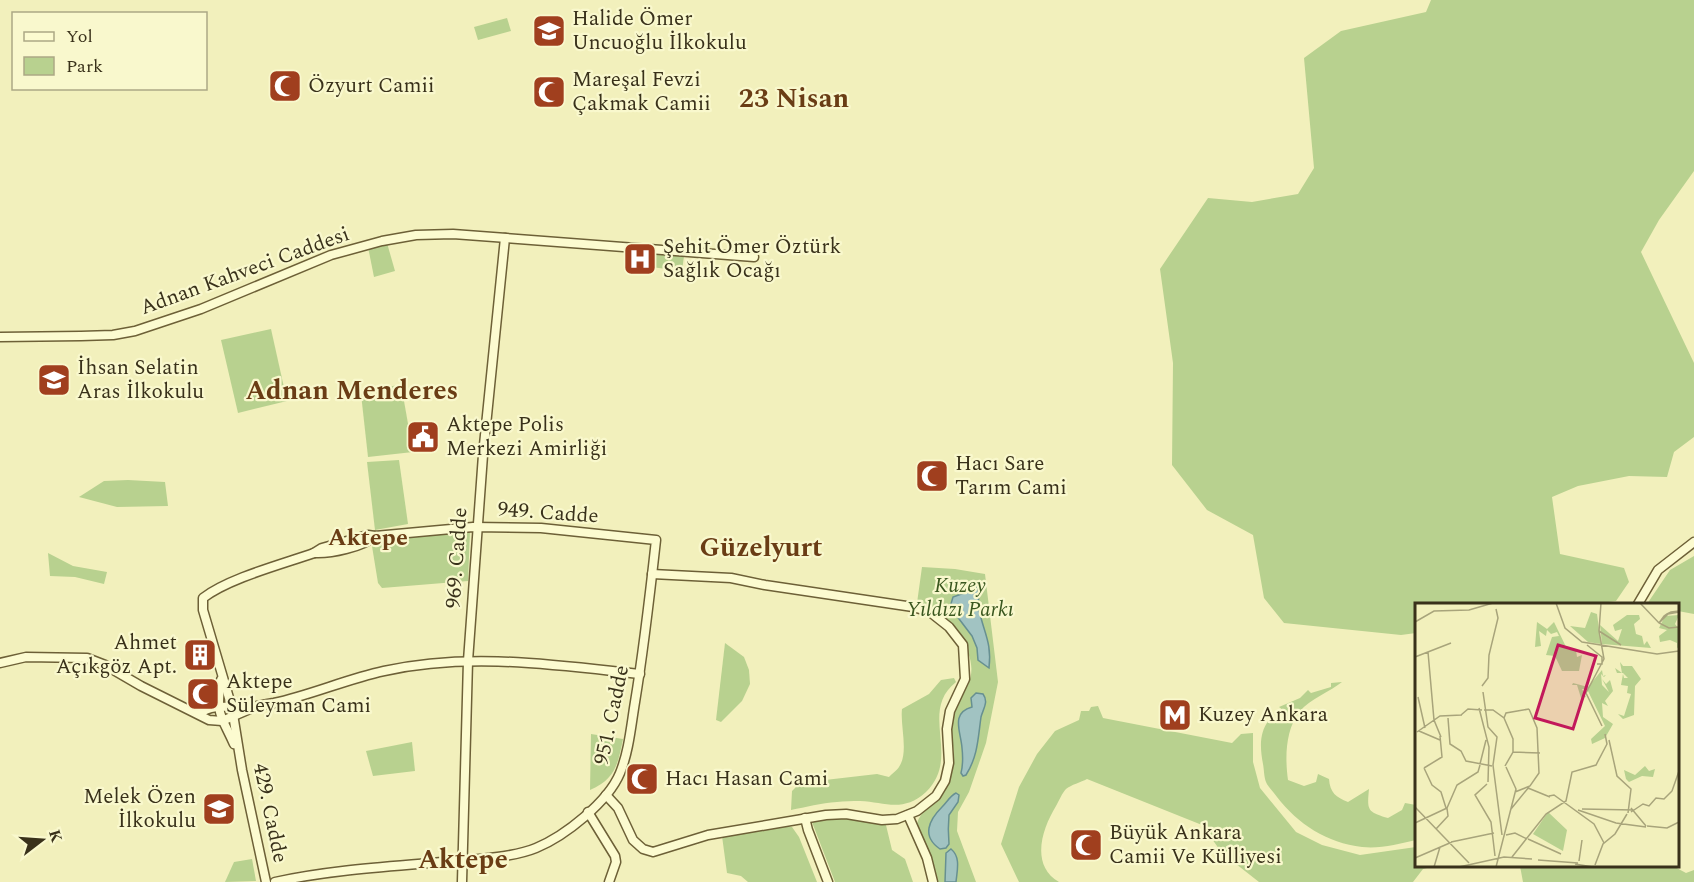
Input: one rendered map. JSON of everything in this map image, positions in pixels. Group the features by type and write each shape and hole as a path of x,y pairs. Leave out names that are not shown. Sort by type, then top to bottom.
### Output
{"street":[{"name":"Adnan Kahveci Caddesi","path":"0,337 113,335 135,331 201,309 322,258 382,241 416,235 453,234 754,257"},
{"name":"969. Cadde","path":"462,882 468,661 477,527 505,238"},
{"name":"949. Cadde","path":"222,676 202,603 203,598 210,592 260,572 314,554 324,554 369,542 375,536 477,527 541,528 656,540"},
{"name":"951. Cadde","path":"275,882 310,874 464,860 535,849 560,835 588,812 606,795 619,774 629,740 640,674 656,540"},
{"path":"1639,603 1658,570 1694,542"},
{"path":"606,795 618,808 633,840 649,851 657,851 708,835 802,819 846,814 889,820 908,815 933,799 942,786 948,769 950,757 948,723 952,706 966,675 963,645 949,627 930,612 895,603 731,578 652,574"},
{"path":"0,663 26,657 87,658 105,665 209,720 222,722"},
{"path":"222,722 232,713 283,701 386,670 468,661 525,662 640,674"},
{"path":"222,676 218,706 222,722 238,752"},
{"path":"222,676 232,713 238,752"},
{"path":"199,714 207,707 218,706 232,713"},
{"name":"429. Cadde","path":"238,752 266,882"},
{"path":"588,812 615,856 616,862 609,882"},
{"path":"908,815 927,858 933,882"},
{"path":"802,819 823,882"},
{"path":"802,819 828,882"}],"green space":[{"path":"1431,0 1694,0 1694,171 1659,220 1641,252 1694,363 1694,437 1674,452 1667,477 1629,476 1578,486 1552,497 1560,554 1624,568 1629,582 1616,601 1601,603 1415,603 1415,633 1401,635 1284,623 1264,598 1253,535 1207,510 1172,465 1173,363 1160,269 1208,198 1252,202 1298,194 1314,168 1304,58 1341,31 1426,12"},
{"path":"507,18 511,31 478,40 474,27"},
{"path":"387,243 395,271 374,277 368,247"},
{"path":"653,253 684,256 682,271 651,267"},
{"path":"271,329 287,401 238,413 221,340"},
{"path":"401,384 413,452 368,457 361,394"},
{"path":"399,460 408,524 375,530 367,462"},
{"path":"104,481 165,482 168,506 117,507 79,497"},
{"path":"470,531 468,581 382,588 378,583 371,540"},
{"path":"48,553 73,566 107,572 104,584 75,577 50,576"},
{"path":"1694,556 1694,614 1679,611 1679,603 1648,603 1670,570"},
{"name":"Kuzey Yıldızı Parkı","path":"922,567 985,574 998,682 986,743 969,792 958,812 957,831 976,882 937,882 917,826 920,816 942,794 950,780 954,762 953,714 971,675 969,655 953,628 938,613 917,603"},
{"path":"725,643 744,657 749,670 750,684 742,701 721,722 716,720"},
{"path":"954,678 956,682 945,694 940,707 941,764 936,778 926,792 902,804 845,801 791,810 792,791 798,785 877,774 889,777 902,761 904,747 902,709 929,694 941,680"},
{"path":"1342,682 1309,703 1300,711 1291,727 1287,744 1288,780 1304,786 1316,782 1318,774 1329,779 1334,794 1348,802 1369,789 1370,809 1388,818 1402,810 1405,803 1415,805 1415,840 1389,846 1362,847 1325,837 1294,816 1268,786 1264,775 1261,741 1263,730 1269,720 1273,723 1283,710 1279,707 1300,698 1308,690 1311,693 1331,687 1331,683"},
{"path":"1098,706 1103,718 1232,743 1241,734 1253,733 1253,762 1260,788 1296,832 1322,845 1360,855 1415,847 1415,867 1431,867 1423,869 1413,882 1259,882 1222,853 1202,825 1087,779 1066,789 1046,825 1043,836 1041,846 1044,866 1059,882 1019,882 1001,844 1019,787 1037,754 1055,731 1079,720 1081,711 1089,711 1091,707"},
{"path":"591,734 623,739 617,763 611,775 599,786 590,790"},
{"path":"412,742 415,771 373,776 366,751"},
{"path":"836,814 885,821 892,850 905,859 913,882 835,882 812,822 814,819"},
{"path":"781,826 792,827 799,837 817,882 748,882 741,876 727,873 722,836"},
{"path":"252,859 256,881 225,882 234,862"},
{"path":"1520,867 1675,867 1686,873 1694,870 1694,882 1523,882"}],"water":[{"path":"971,585 976,586 978,592 979,610 988,645 989,668 978,660 977,648 972,636 950,607 953,597 964,593"},
{"path":"976,693 983,694 986,703 981,717 975,754 970,768 963,776 961,773 963,755 958,724 961,714 972,707 971,698"},
{"path":"956,793 959,795 958,802 949,815 949,844 946,848 940,849 930,839 929,828 937,812"},
{"path":"951,849 957,860 956,882 945,882 946,853"}],"place":[{"name":"Halide Ömer Uncuoğlu İlkokulu","path":"549,31"},
{"name":"Özyurt Camii","path":"285,86"},
{"name":"Mareşal Fevzi Çakmak Camii","path":"549,92"},
{"name":"Şehit Ömer Öztürk Sağlık Ocağı","path":"640,259"},
{"name":"İhsan Selatin Aras İlkokulu","path":"54,380"},
{"name":"Aktepe Polis Merkezi Amirliği","path":"423,437"},
{"name":"Hacı Sare Tarım Cami","path":"932,476"},
{"name":"Ahmet Açıkgöz Apt.","path":"200,655"},
{"name":"Aktepe Süleyman Cami","path":"203,694"},
{"name":"Kuzey Ankara","path":"1175,715"},
{"name":"Hacı Hasan Cami","path":"642,779"},
{"name":"Melek Özen İlkokulu","path":"219,809"},
{"name":"Büyük Ankara Camii Ve Külliyesi","path":"1086,845"}],"district":[{"name":"23 Nisan","path":"794,99"},
{"name":"Adnan Menderes","path":"352,391"},
{"name":"Aktepe","path":"368,538"},
{"name":"Güzelyurt","path":"761,548"},
{"name":"Aktepe","path":"463,860"}]}
